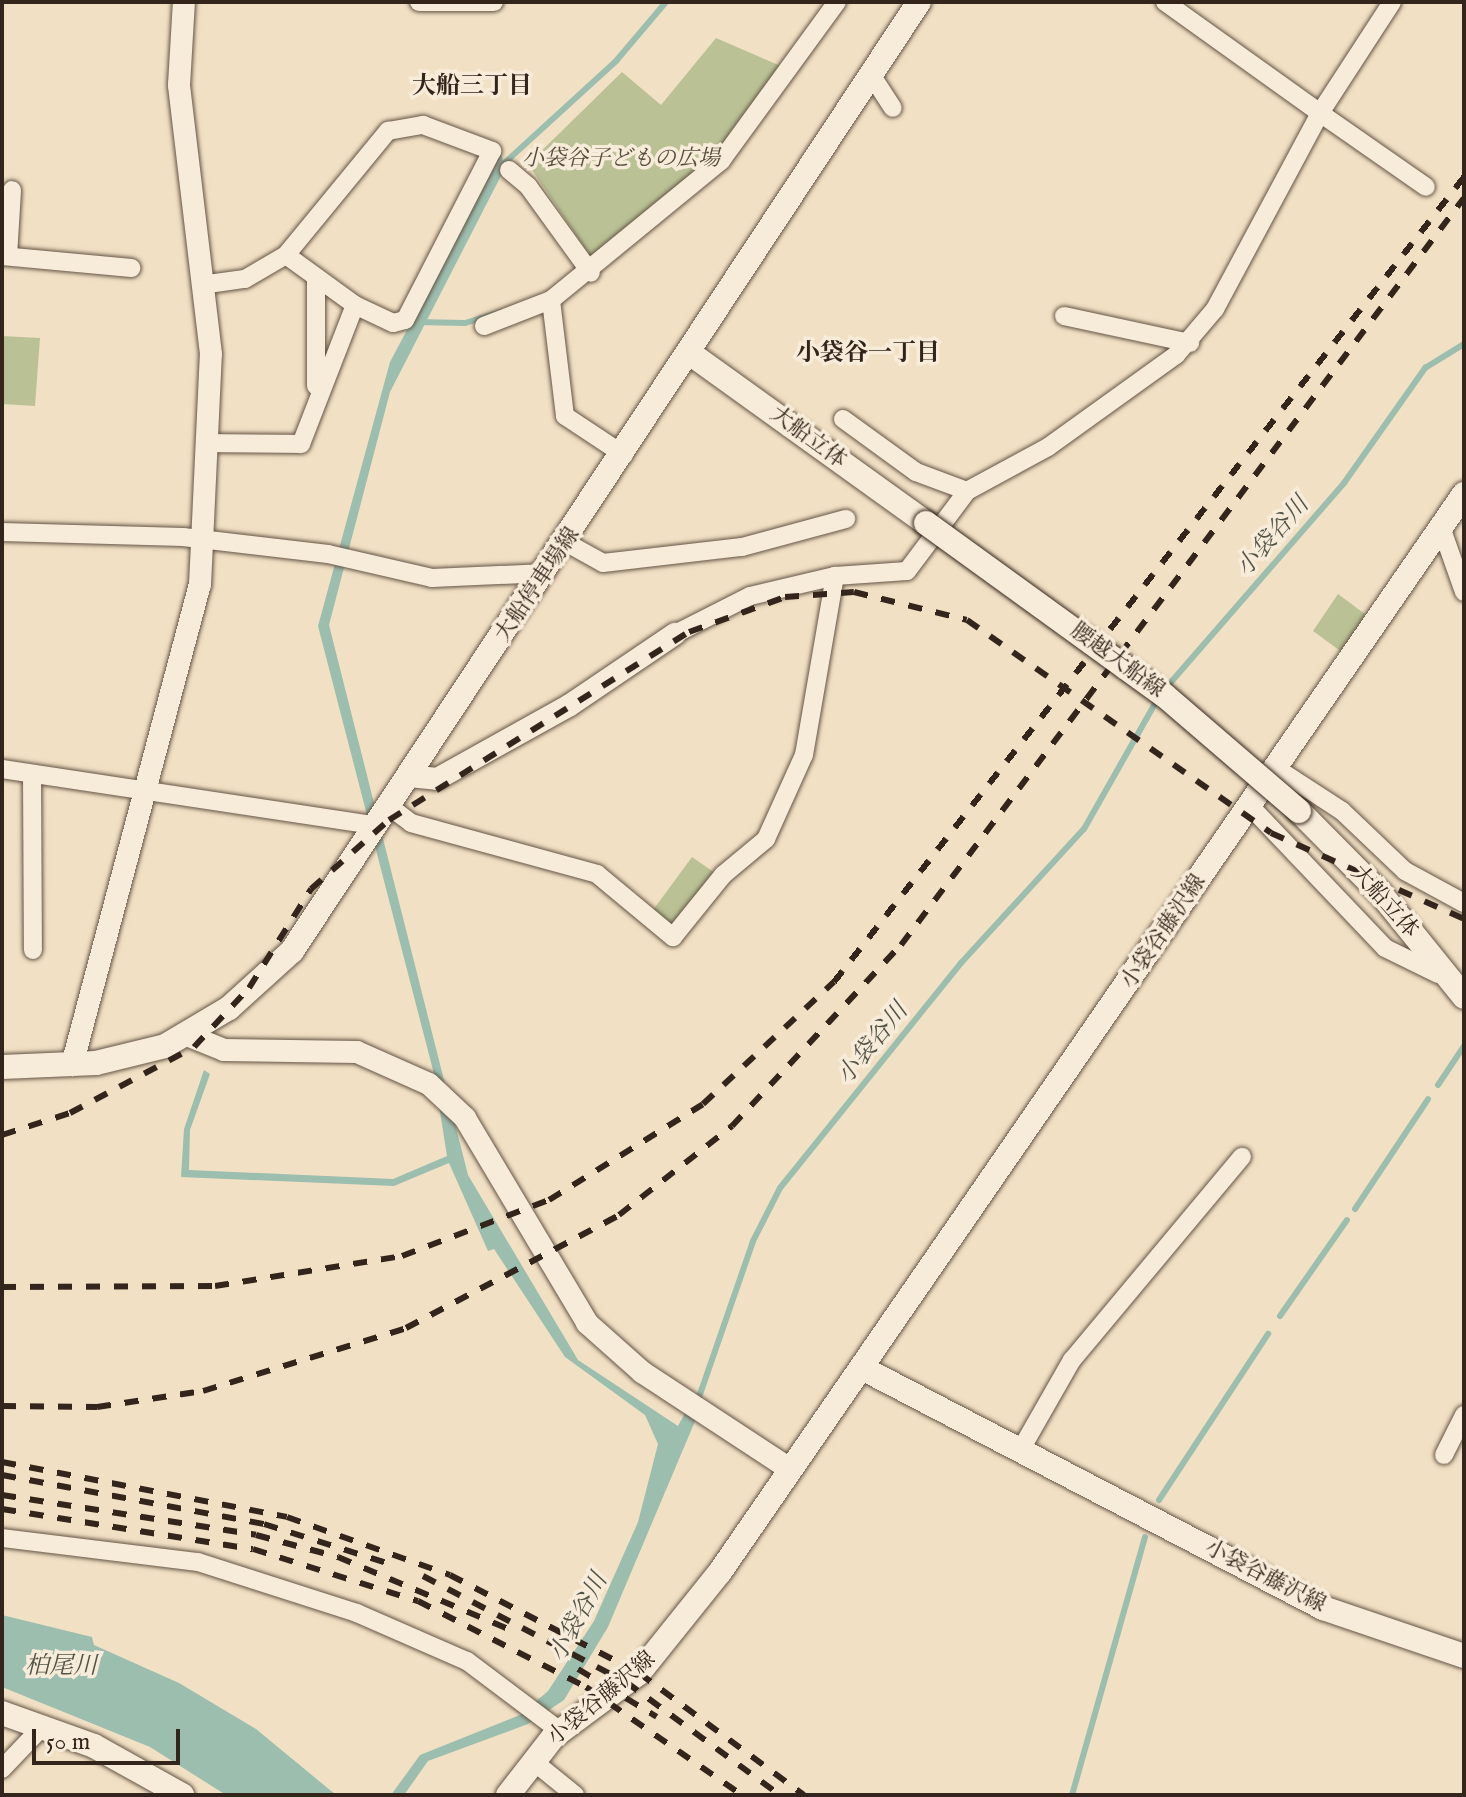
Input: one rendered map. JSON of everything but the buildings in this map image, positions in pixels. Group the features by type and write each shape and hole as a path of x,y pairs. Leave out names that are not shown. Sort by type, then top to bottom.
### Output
{"main road":[{"name":"大船停車場線","path":"2,1067 72,1065 142,1054 187,1035 292,951 567,543 919,2"},
{"name":"大船立体","path":"691,354 926,523"},
{"name":"小袋谷藤沢線","path":"508,1795 533,1761 553,1724 639,1673 677,1631 862,1368 1464,494"},
{"name":"腰越大船線","path":"926,523 1164,695 1299,811"},
{"name":"大船立体","path":"1299,811 1381,894 1459,991"},
{"name":"小袋谷藤沢線","path":"862,1368 1350,1620 1464,1656"},
{"path":"2,1713 42,1727 182,1795"}],"street":[{"path":"72,1065 193,620 204,539 208,284 179,85 184,2"},
{"path":"419,2 494,2"},
{"path":"484,326 551,300 591,273 721,161 837,2"},
{"path":"1165,2 1426,187"},
{"path":"409,776 437,779 570,705 675,634 750,596 835,576 907,571 967,491 1048,447 1190,343 1320,113 1392,2"},
{"path":"872,76 893,108"},
{"path":"208,284 245,279 286,255 388,131 423,125 492,151 405,320 393,323 355,305 316,280 286,255"},
{"path":"509,170 528,186 591,273"},
{"path":"12,190 5,256 131,268"},
{"path":"316,280 316,397"},
{"path":"551,300 565,416 624,455"},
{"path":"207,443 301,444 316,397 355,305"},
{"path":"1064,316 1190,343"},
{"path":"843,419 916,472 967,491"},
{"path":"567,543 603,563 742,547 846,519"},
{"path":"1441,527 1464,592"},
{"path":"2,532 204,539 337,556 432,578 546,573"},
{"path":"2,769 378,823 411,823 597,874 673,937 723,875 766,839 804,755 835,576"},
{"path":"1276,768 1342,811 1405,871 1464,903"},
{"path":"32,774 33,950"},
{"path":"1250,806 1385,948 1459,991"},
{"path":"187,1035 224,1050 357,1052 429,1084 465,1118 564,1290 605,1343 791,1470"},
{"path":"1020,1451 1072,1360 1242,1157"},
{"path":"1444,1455 1464,1415"},
{"path":"2,1538 198,1562 254,1579 405,1632 526,1702 553,1724"},
{"path":"2,1769 42,1727"},
{"path":"533,1761 575,1795"}],"green space":[{"name":"小袋谷子どもの広場","path":"716,38 783,67 716,156 595,263 528,164 622,72 661,105"},
{"path":"2,336 40,338 35,406 2,404"},
{"path":"1338,594 1369,617 1343,653 1313,631"},
{"path":"692,857 715,873 671,925 653,910"}],"water":[{"path":"501,153 505,168 390,392 329,625 468,1175 578,1360 678,1426 695,1394 704,1400 608,1627 564,1700 528,1724 428,1761 404,1795 391,1795 420,1755 520,1715 548,1691 594,1621 638,1522 658,1444 645,1415 565,1357 494,1249 488,1251 449,1163 394,1186 181,1177 184,1129 204,1070 210,1074 190,1130 189,1170 393,1179 447,1156 434,1074 318,626 390,362"},
{"name":"柏尾川","path":"2,1615 92,1637 94,1645 179,1683 256,1729 336,1795 226,1795 150,1747 2,1687"}],"waterway":[{"path":"499,168 616,61 666,2"},
{"path":"416,322 465,323 501,312"},
{"name":"小袋谷川","path":"1165,689 1344,483 1425,368 1464,344"},
{"name":"小袋谷川","path":"697,1403 753,1241 780,1188 961,963 1084,829 1158,698"},
{"path":"1438,1085 1464,1046"},
{"path":"1355,1209 1428,1099"},
{"path":"1280,1316 1347,1220"},
{"path":"1159,1500 1268,1334"},
{"path":"1072,1795 1145,1537"}],"railway":[{"path":"2,1287 215,1286 402,1256 549,1200 703,1104 834,982 1464,177"},
{"path":"2,1406 97,1407 203,1391 406,1328 619,1215 732,1126 901,945 1464,198"},
{"path":"2,1135 70,1113 194,1047 249,988 311,889 389,820 689,632 785,597 854,592 967,620 1271,833 1464,919"},
{"path":"2,1462 287,1517 450,1575 639,1673 804,1795"},
{"path":"2,1475 264,1524 393,1565"},
{"path":"2,1495 256,1535 338,1557 513,1631"},
{"path":"2,1509 253,1549 418,1601 586,1687 742,1795"},
{"path":"423,1576 626,1682 780,1795"},
{"path":"578,1669 657,1717"}],"district":[{"name":"大船三丁目","path":"472,87"},
{"name":"小袋谷一丁目","path":"868,354"}]}
